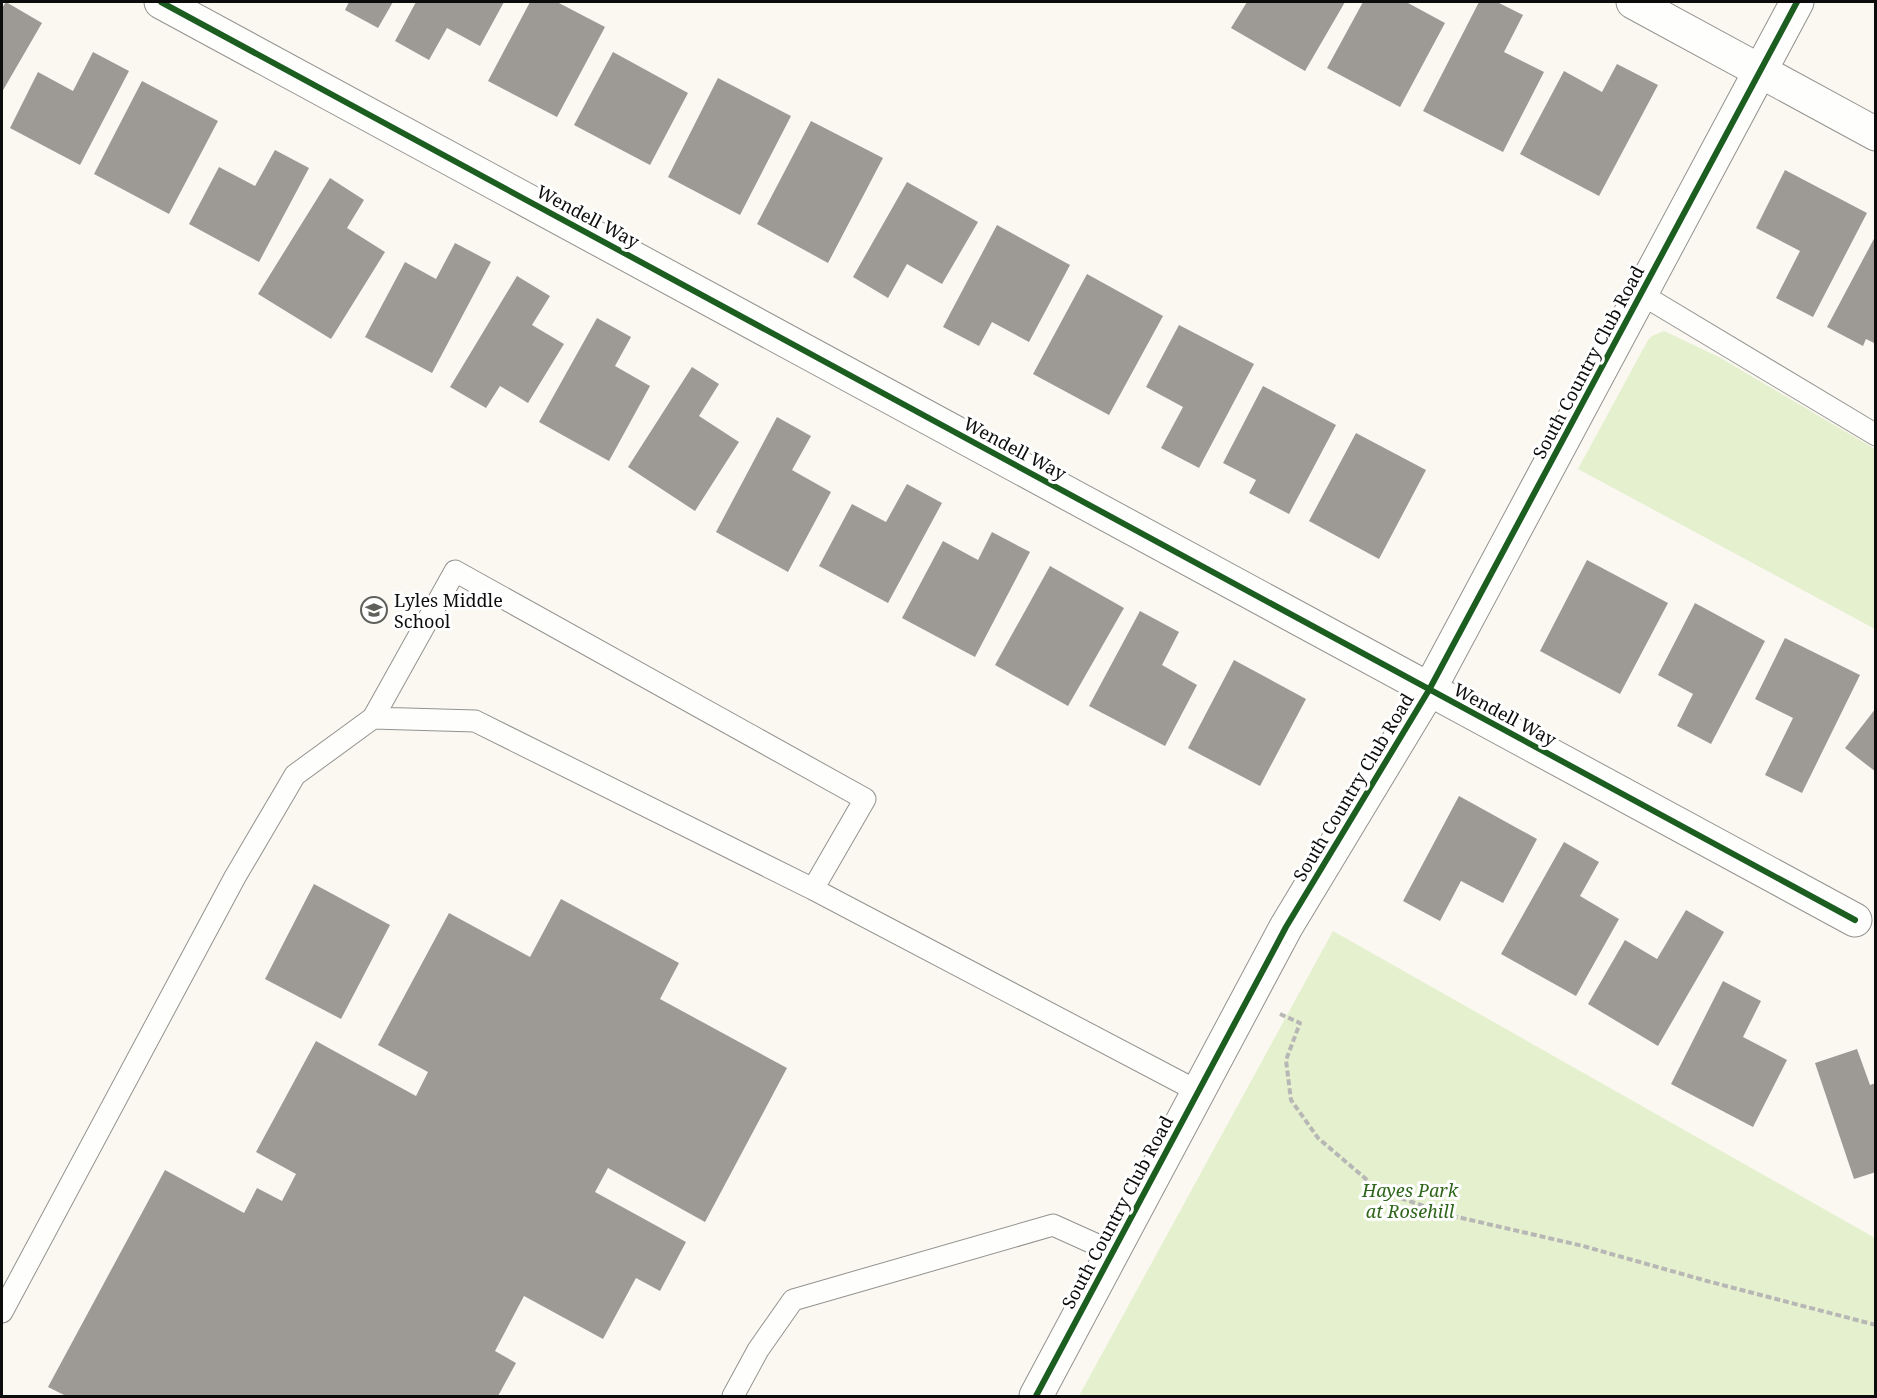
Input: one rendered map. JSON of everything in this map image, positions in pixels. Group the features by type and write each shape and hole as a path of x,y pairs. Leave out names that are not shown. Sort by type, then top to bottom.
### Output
{"street":[{"name":"Wendell Way","path":"161,2 1855,920"},
{"path":"1633,2 1875,134"},
{"name":"South Country Club Road","path":"1036,1396 1286,927 1429,690 1797,2"}],"lane":[{"path":"1641,294 1875,435"},
{"path":"2,1312 235,877 295,775 373,718 454,571 865,800 813,889"},
{"path":"373,718 476,721 813,889 1199,1092"},
{"path":"733,1396 758,1350 793,1300 1053,1225 1113,1252"}],"path":[{"path":"1248,999 1299,1023 1286,1060 1291,1100 1318,1138 1380,1191 1453,1216 1583,1246 1875,1325"}],"green space":[{"path":"1664,331 1719,357 1875,449 1875,629 1578,469 1648,340"},
{"name":"Hayes Park at Rosehill","path":"1333,931 1875,1238 1875,1396 1079,1396"}],"building":[{"path":"6,2 42,23 2,92 2,8"},
{"path":"349,2 393,2 378,28 345,10"},
{"path":"416,2 504,2 480,46 447,28 429,60 395,41"},
{"path":"530,2 557,2 605,27 557,117 488,81"},
{"path":"1247,2 1345,2 1305,71 1231,28"},
{"path":"1363,2 1409,2 1445,23 1400,107 1327,68"},
{"path":"1479,2 1497,2 1523,15 1504,52 1544,72 1503,152 1423,111"},
{"path":"93,52 129,71 80,165 10,128 38,72 73,91"},
{"path":"613,52 688,93 650,165 574,125"},
{"path":"1617,64 1658,85 1599,196 1520,154 1564,71 1602,92"},
{"path":"718,78 791,116 740,215 668,177"},
{"path":"142,81 218,121 169,214 94,174"},
{"path":"811,121 883,158 828,263 757,224"},
{"path":"275,150 309,168 259,262 189,224 219,167 255,186"},
{"path":"1785,170 1867,213 1813,317 1776,298 1800,251 1756,228"},
{"path":"330,178 364,200 347,228 385,252 331,339 258,294"},
{"path":"907,182 978,222 942,284 907,264 888,298 853,277"},
{"path":"997,225 1070,265 1029,342 992,322 979,346 943,327"},
{"path":"1876,235 1876,344 1866,339 1863,346 1827,327"},
{"path":"455,243 491,262 432,373 365,337 405,262 436,279"},
{"path":"1087,274 1163,316 1109,415 1033,374"},
{"path":"517,276 550,296 532,325 564,344 528,403 500,386 486,408 450,387"},
{"path":"597,318 631,337 615,366 650,386 609,461 539,422"},
{"path":"1179,325 1254,364 1199,468 1161,448 1183,407 1146,387"},
{"path":"692,367 719,384 699,416 739,442 695,511 628,467"},
{"path":"1263,386 1336,425 1289,514 1249,493 1256,480 1223,463"},
{"path":"777,417 811,436 792,470 831,492 788,572 716,532"},
{"path":"1356,433 1426,470 1379,559 1309,521"},
{"path":"907,484 942,503 888,603 819,566 852,504 886,522"},
{"path":"992,532 1030,552 975,657 902,618 943,541 978,560"},
{"path":"1587,560 1668,603 1620,694 1540,651"},
{"path":"1050,566 1124,608 1068,706 995,665"},
{"path":"1695,603 1765,641 1711,744 1677,726 1693,694 1658,675"},
{"path":"1140,611 1179,632 1162,665 1197,685 1165,746 1089,706"},
{"path":"1785,638 1860,675 1802,793 1765,775 1793,718 1755,699"},
{"path":"1234,660 1306,699 1260,786 1188,748"},
{"path":"1876,708 1876,772 1845,748"},
{"path":"1459,796 1537,839 1503,903 1461,881 1440,921 1403,901"},
{"path":"1564,842 1599,862 1580,896 1619,919 1576,996 1501,954"},
{"path":"314,884 390,925 341,1019 265,979"},
{"path":"561,899 679,963 660,999 787,1068 705,1222 608,1168 595,1192 686,1242 660,1291 636,1278 603,1339 524,1296 495,1351 516,1363 498,1396 66,1396 48,1387 165,1170 244,1213 257,1188 282,1201 296,1174 256,1152 316,1041 416,1096 428,1072 378,1045 449,913 530,957"},
{"path":"1686,910 1724,932 1658,1046 1588,1004 1625,940 1657,959"},
{"path":"1723,981 1761,1001 1743,1037 1787,1060 1753,1127 1671,1084"},
{"path":"1857,1049 1870,1085 1876,1083 1876,1172 1854,1179 1815,1063"}],"cycle path":[{"path":"161,2 1855,920"},
{"path":"1036,1396 1286,927 1429,690 1797,2"}],"place":[{"name":"Lyles Middle School","path":"374,610"}]}
